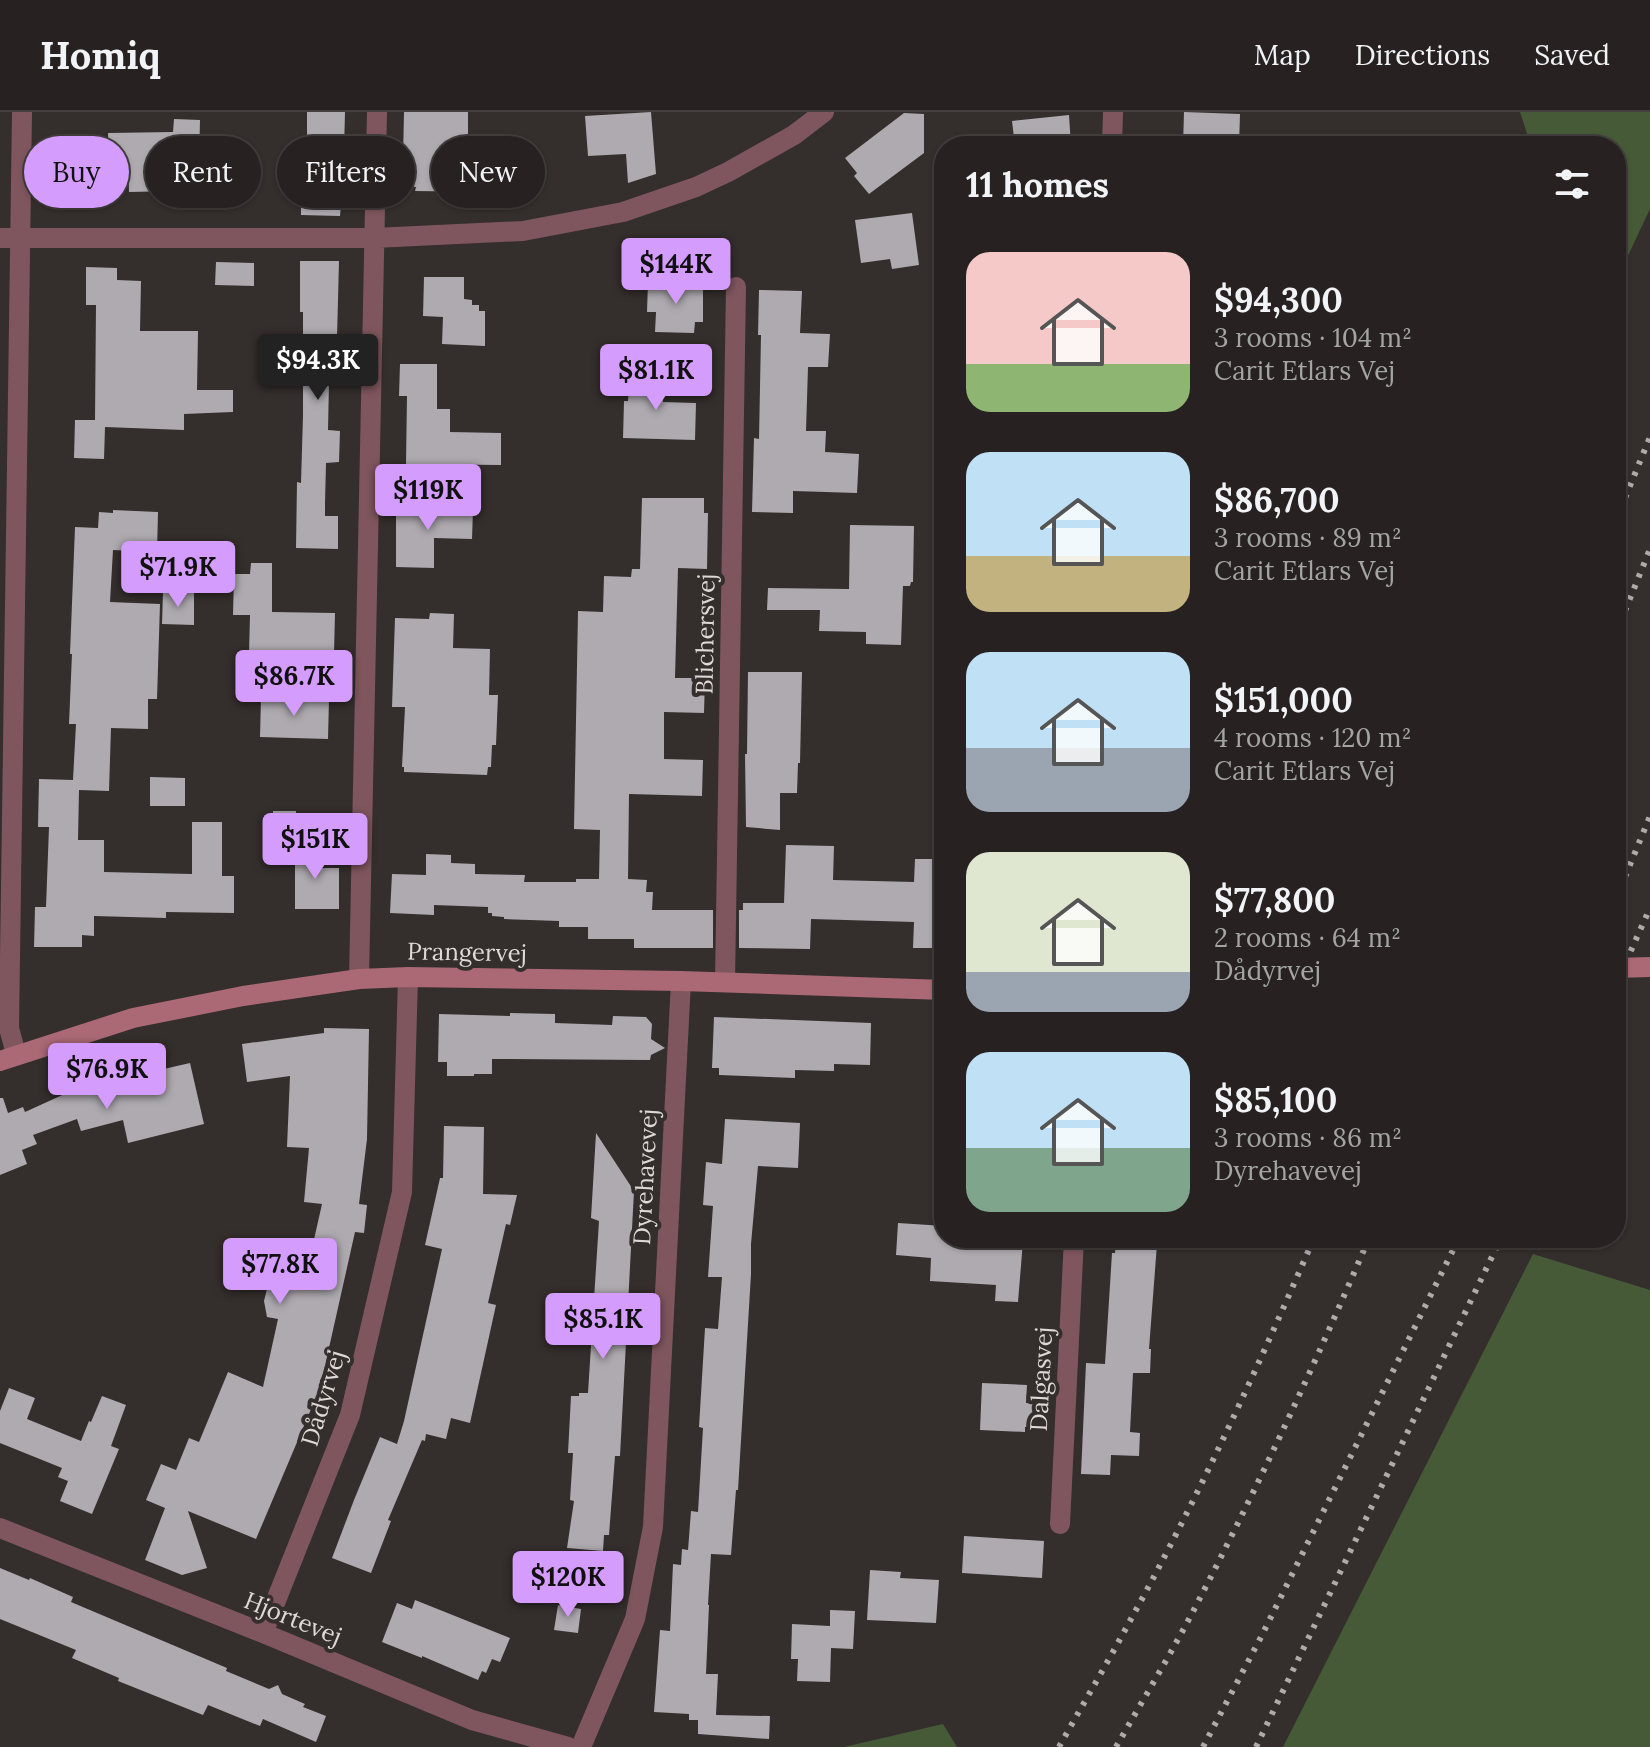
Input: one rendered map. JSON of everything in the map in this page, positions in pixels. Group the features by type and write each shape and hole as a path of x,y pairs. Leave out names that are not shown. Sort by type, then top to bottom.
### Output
{"street":[{"path":"8,1057 10,238 22,112"},
{"path":"359,979 377,112"},
{"path":"10,238 374,238 523,231 623,212 696,187 794,135 824,112"},
{"path":"1112,136 1113,112"},
{"name":"Blichersvej","path":"725,982 736,287"},
{"path":"1626,968 1650,967"},
{"name":"Dådyrvej","path":"263,1633 350,1415 402,1192 408,977"},
{"name":"Prangervej","path":"8,1057 133,1018 243,996 359,979 681,981 934,990"},
{"name":"Dyrehavevej","path":"581,1747 635,1619 653,1527 681,981"},
{"name":"Dalgasvej","path":"1060,1524 1074,1248"},
{"name":"Hjortevej","path":"0,1528 472,1720 568,1747"}],"green space":[{"path":"1520,112 1650,112 1650,209 1626,260 1626,136 1528,136"},
{"path":"1533,1254 1650,1290 1650,1747 1283,1747"},
{"path":"943,1724 957,1747 844,1747"}],"building":[{"path":"307,112 345,112 344,136 307,136"},
{"path":"404,112 468,112 468,136 431,136 431,191 415,191 415,136 403,136"},
{"path":"651,112 656,174 628,183 626,154 588,156 585,116"},
{"path":"1184,112 1240,114 1239,136 1183,136"},
{"path":"904,113 924,114 924,153 869,194 854,176 857,173 845,158"},
{"path":"1069,115 1070,136 1014,136 1012,121"},
{"path":"174,119 200,120 200,136 145,136 145,192 129,192 129,136 108,136 108,133 173,132"},
{"path":"301,208 341,208 340,216 301,215"},
{"path":"912,213 919,265 892,269 890,259 861,263 855,220"},
{"path":"300,261 339,261 337,338 341,338 340,382 329,382 328,430 340,431 339,462 326,463 325,503 325,516 338,516 338,549 296,548 297,482 301,483 303,415"},
{"path":"216,262 254,263 254,286 215,285"},
{"path":"86,267 117,268 117,280 141,281 140,331 198,331 197,390 233,390 233,412 184,414 184,430 105,427 104,459 74,458 75,420 95,420 96,305 86,305"},
{"path":"424,277 464,277 464,299 472,300 472,305 479,305 479,311 485,311 485,346 442,344 443,317 423,316"},
{"path":"648,282 703,284 703,322 695,322 694,333 655,332 656,312 647,312"},
{"path":"759,290 802,291 800,333 830,334 828,367 808,367 806,431 826,431 825,452 859,454 857,493 793,491 793,513 752,512 754,438 759,439"},
{"path":"400,364 437,364 437,409 450,409 450,432 501,433 501,465 406,464 407,396 399,396"},
{"path":"630,372 664,374 663,402 696,403 695,440 623,438 624,401 628,401"},
{"path":"642,498 704,498 704,513 708,513 707,569 678,568 675,678 705,678 704,713 664,712 664,759 703,760 702,796 629,794 628,879 647,880 646,892 653,892 652,910 713,910 713,948 634,948 634,939 588,939 588,927 559,927 559,921 504,919 488,913 488,907 434,905 434,915 390,913 392,874 426,875 426,854 451,855 451,863 475,864 475,874 525,875 524,882 599,879 600,830 574,829 578,611 603,612 604,576 631,577 632,569 640,569"},
{"path":"396,506 473,509 472,539 434,538 434,568 396,567"},
{"path":"113,510 158,512 157,552 113,550 110,602 160,604 157,699 148,699 148,729 111,728 109,791 79,790 78,840 104,840 104,872 192,874 192,822 222,822 222,876 234,876 234,913 166,912 166,918 94,916 94,936 82,935 82,947 34,947 35,907 46,907 49,827 38,827 39,779 73,780 76,724 69,724 75,527 98,528 99,512 113,513"},
{"path":"850,525 914,526 913,582 910,586 903,586 901,645 866,644 866,632 819,631 820,610 767,610 768,588 849,589"},
{"path":"251,563 272,563 272,612 335,613 334,654 249,653 250,615 233,615 234,574 250,574"},
{"path":"163,592 194,593 194,625 162,624"},
{"path":"430,613 454,614 453,648 490,649 489,695 498,695 496,745 492,745 491,767 488,767 487,775 404,772 402,767 405,707 392,707 395,618 429,619"},
{"path":"748,672 802,672 797,793 780,793 780,830 746,827"},
{"path":"261,697 329,699 328,739 260,737"},
{"path":"150,777 185,778 185,806 150,806"},
{"path":"273,811 296,811 296,840 273,839"},
{"path":"786,845 834,846 833,880 914,882 915,859 934,859 934,948 913,948 914,922 811,919 810,949 739,948 739,910 743,910 743,903 784,903"},
{"path":"295,848 322,848 322,868 339,868 339,909 295,909"},
{"path":"510,1013 555,1014 555,1023 612,1025 613,1016 646,1017 652,1024 651,1039 665,1048 651,1055 650,1060 492,1059 492,1074 447,1076 447,1062 438,1062 439,1014 510,1016"},
{"path":"714,1017 871,1023 870,1065 834,1064 834,1071 795,1070 795,1078 719,1075 719,1068 712,1068"},
{"path":"324,1028 369,1029 367,1139 359,1204 367,1205 364,1233 355,1232 320,1388 256,1539 188,1511 207,1568 182,1575 145,1560 165,1508 146,1500 161,1464 176,1470 189,1438 199,1442 228,1372 263,1387 278,1319 267,1317 264,1301 268,1285 282,1288 288,1262 308,1266 322,1204 304,1202 309,1148 287,1147 290,1076 247,1082 242,1044 324,1033"},
{"path":"190,1063 204,1124 128,1143 123,1120 81,1131 77,1119 33,1135 37,1144 22,1150 27,1164 0,1175 0,1098 3,1098 8,1113 23,1107 25,1112 69,1092"},
{"path":"725,1119 800,1123 798,1168 758,1166 738,1490 731,1555 711,1554 708,1605 706,1674 718,1674 716,1715 770,1716 769,1739 698,1734 698,1720 689,1720 689,1714 654,1712 660,1630 670,1631 673,1564 681,1565 682,1549 688,1550 691,1511 698,1512 705,1328 718,1329 722,1277 708,1277 713,1206 703,1205 706,1162 722,1164"},
{"path":"444,1126 484,1127 483,1194 517,1195 510,1225 506,1224 488,1303 496,1305 470,1423 451,1418 446,1439 426,1434 425,1441 422,1440 388,1520 391,1521 371,1573 332,1558 380,1437 397,1444 404,1421 442,1249 425,1245 440,1178 443,1178"},
{"path":"596,1133 634,1191 620,1456 615,1456 609,1535 604,1535 603,1551 567,1548 574,1501 570,1500 573,1453 568,1453 571,1396 588,1393 599,1221 591,1218"},
{"path":"898,1223 934,1225 934,1248 1022,1248 1018,1302 995,1301 996,1285 930,1281 931,1258 896,1255"},
{"path":"1115,1248 1157,1248 1150,1373 1133,1373 1130,1432 1140,1433 1139,1456 1111,1455 1110,1475 1081,1474 1086,1363 1105,1364 1112,1253 1115,1253"},
{"path":"982,1383 1027,1385 1026,1403 1033,1403 1032,1427 1025,1427 1025,1432 980,1430"},
{"path":"9,1388 35,1398 27,1419 81,1441 102,1396 126,1405 111,1446 119,1449 92,1514 60,1501 68,1481 58,1477 62,1468 0,1443 0,1411"},
{"path":"964,1536 1044,1541 1042,1578 962,1573"},
{"path":"0,1568 73,1597 71,1602 227,1668 226,1671 269,1689 278,1685 282,1694 326,1716 316,1742 263,1719 260,1726 208,1705 203,1715 118,1681 119,1678 72,1658 76,1650 0,1619"},
{"path":"870,1570 901,1572 900,1578 939,1580 936,1623 867,1620"},
{"path":"415,1600 510,1638 500,1662 492,1659 486,1673 482,1671 478,1680 382,1642 397,1603 412,1609"},
{"path":"558,1605 581,1609 578,1633 554,1630"},
{"path":"830,1610 855,1611 853,1649 831,1648 830,1682 797,1681 798,1659 791,1659 792,1624 830,1626"}],"railway":[{"path":"1626,496 1650,437"},
{"path":"1626,608 1650,549"},
{"path":"1626,875 1650,816"},
{"path":"1626,962 1650,908"},
{"path":"1059,1747 1180,1526 1310,1248"},
{"path":"1116,1747 1190,1617 1245,1509 1365,1248"},
{"path":"1203,1747 1454,1248"},
{"path":"1256,1747 1496,1248"}]}
